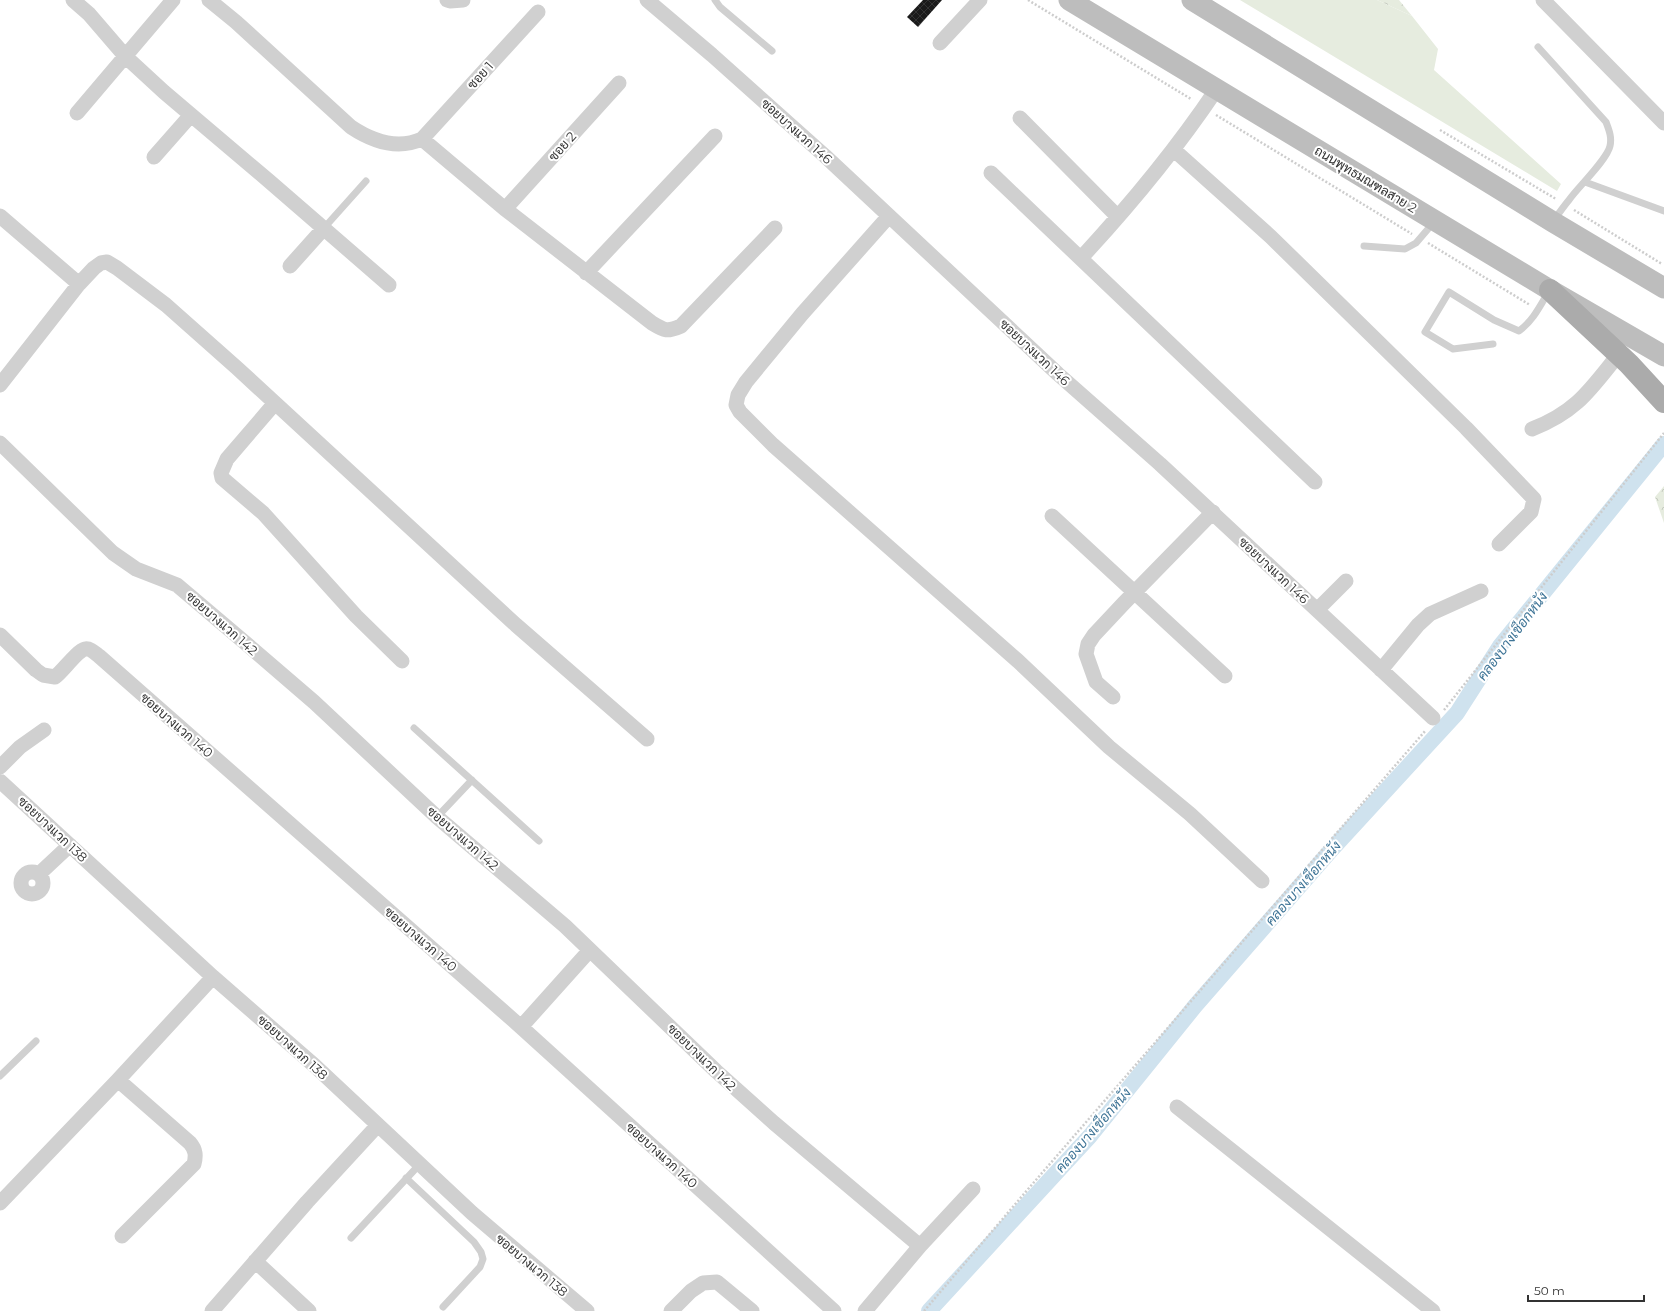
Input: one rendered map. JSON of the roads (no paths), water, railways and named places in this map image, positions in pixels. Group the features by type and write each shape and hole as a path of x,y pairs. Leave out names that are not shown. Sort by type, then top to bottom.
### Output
{"main road":[{"name":"ถนนพุทธมณฑลสาย 2","path":"1069,0 1550,290 1664,356"},
{"path":"1192,0 1553,222 1664,288"},
{"path":"1550,290 1618,355 1664,402"}],"street":[{"path":"72,0 89,14 126,57 191,115 389,285"},
{"path":"77,112 126,57 173,0"},
{"path":"209,0 236,22 338,116 365,136 376,140 399,144 412,143 422,139 505,209 586,273 663,330 670,331 681,326 775,228"},
{"path":"447,0 462,0"},
{"name":"ซอยบางแวก 146","path":"647,0 712,55 825,156 1058,374 1213,512 1421,706 1434,720"},
{"path":"940,43 980,0"},
{"path":"1543,0 1664,123"},
{"name":"ซอย 1","path":"422,139 538,12"},
{"name":"ซอย 2","path":"505,209 619,84"},
{"path":"1081,258 1149,182 1174,150 1216,90"},
{"path":"154,157 191,115"},
{"path":"1020,118 1118,217"},
{"path":"586,273 715,136"},
{"path":"1174,150 1277,243 1460,423 1534,499 1531,512 1499,544"},
{"path":"992,173 1315,482"},
{"path":"0,216 79,284"},
{"path":"889,216 802,314 746,382 738,395 736,404 740,412 773,445 1018,661 1109,747 1190,814 1262,881"},
{"path":"290,266 324,228"},
{"path":"0,385 79,284 100,263 107,262 166,305 516,626 647,739"},
{"path":"1532,429 1551,422 1567,412 1582,399 1618,355"},
{"path":"275,404 227,459 220,473 222,478 263,513 356,616 402,661"},
{"name":"ซอยบางแวก 142","path":"0,443 113,553 136,569 177,585 192,596 314,702 437,817 530,896 590,950 716,1071 768,1118 920,1246"},
{"path":"1113,697 1096,682 1089,665 1086,650 1088,644 1094,635 1213,512"},
{"path":"1052,516 1136,592 1225,676"},
{"path":"1317,610 1346,581"},
{"path":"1381,670 1418,625 1430,614 1481,591"},
{"name":"ซอยบางแวก 140","path":"0,635 43,675 55,677 85,649 91,650 99,656 521,1027 834,1311"},
{"path":"0,767 20,747 44,730"},
{"name":"ซอยบางแวก 138","path":"0,781 213,977 315,1066 472,1213 587,1311"},
{"path":"39,874 70,845"},
{"path":"521,1027 590,950"},
{"path":"0,1203 118,1080 213,977"},
{"path":"118,1080 190,1143 195,1149 196,1157 194,1164 122,1236"},
{"path":"1177,1106 1433,1311"},
{"path":"212,1311 255,1261 378,1125"},
{"path":"866,1311 920,1246 973,1189"},
{"path":"255,1261 309,1311"},
{"path":"671,1311 691,1291 703,1283 717,1282 752,1311"}],"lane":[{"path":"715,0 720,7 772,51"},
{"path":"1538,47 1606,122 1610,133 1610,147 1585,182 1570,198 1553,222"},
{"path":"324,228 366,181"},
{"path":"1585,182 1664,211"},
{"path":"1364,246 1405,249 1416,243 1436,220"},
{"path":"1493,344 1453,349 1425,332 1449,292 1494,320 1519,332 1527,326 1550,290"},
{"path":"414,728 539,841"},
{"path":"437,817 472,780"},
{"path":"0,1076 36,1041"},
{"path":"351,1238 419,1165"},
{"path":"406,1178 474,1242 481,1252 483,1259 480,1267 443,1307"}],"waterway":[{"name":"คลองบางเชือกหนัง","path":"929,1311 1090,1136 1195,1006 1332,849 1457,713 1500,646 1664,444"}]}
